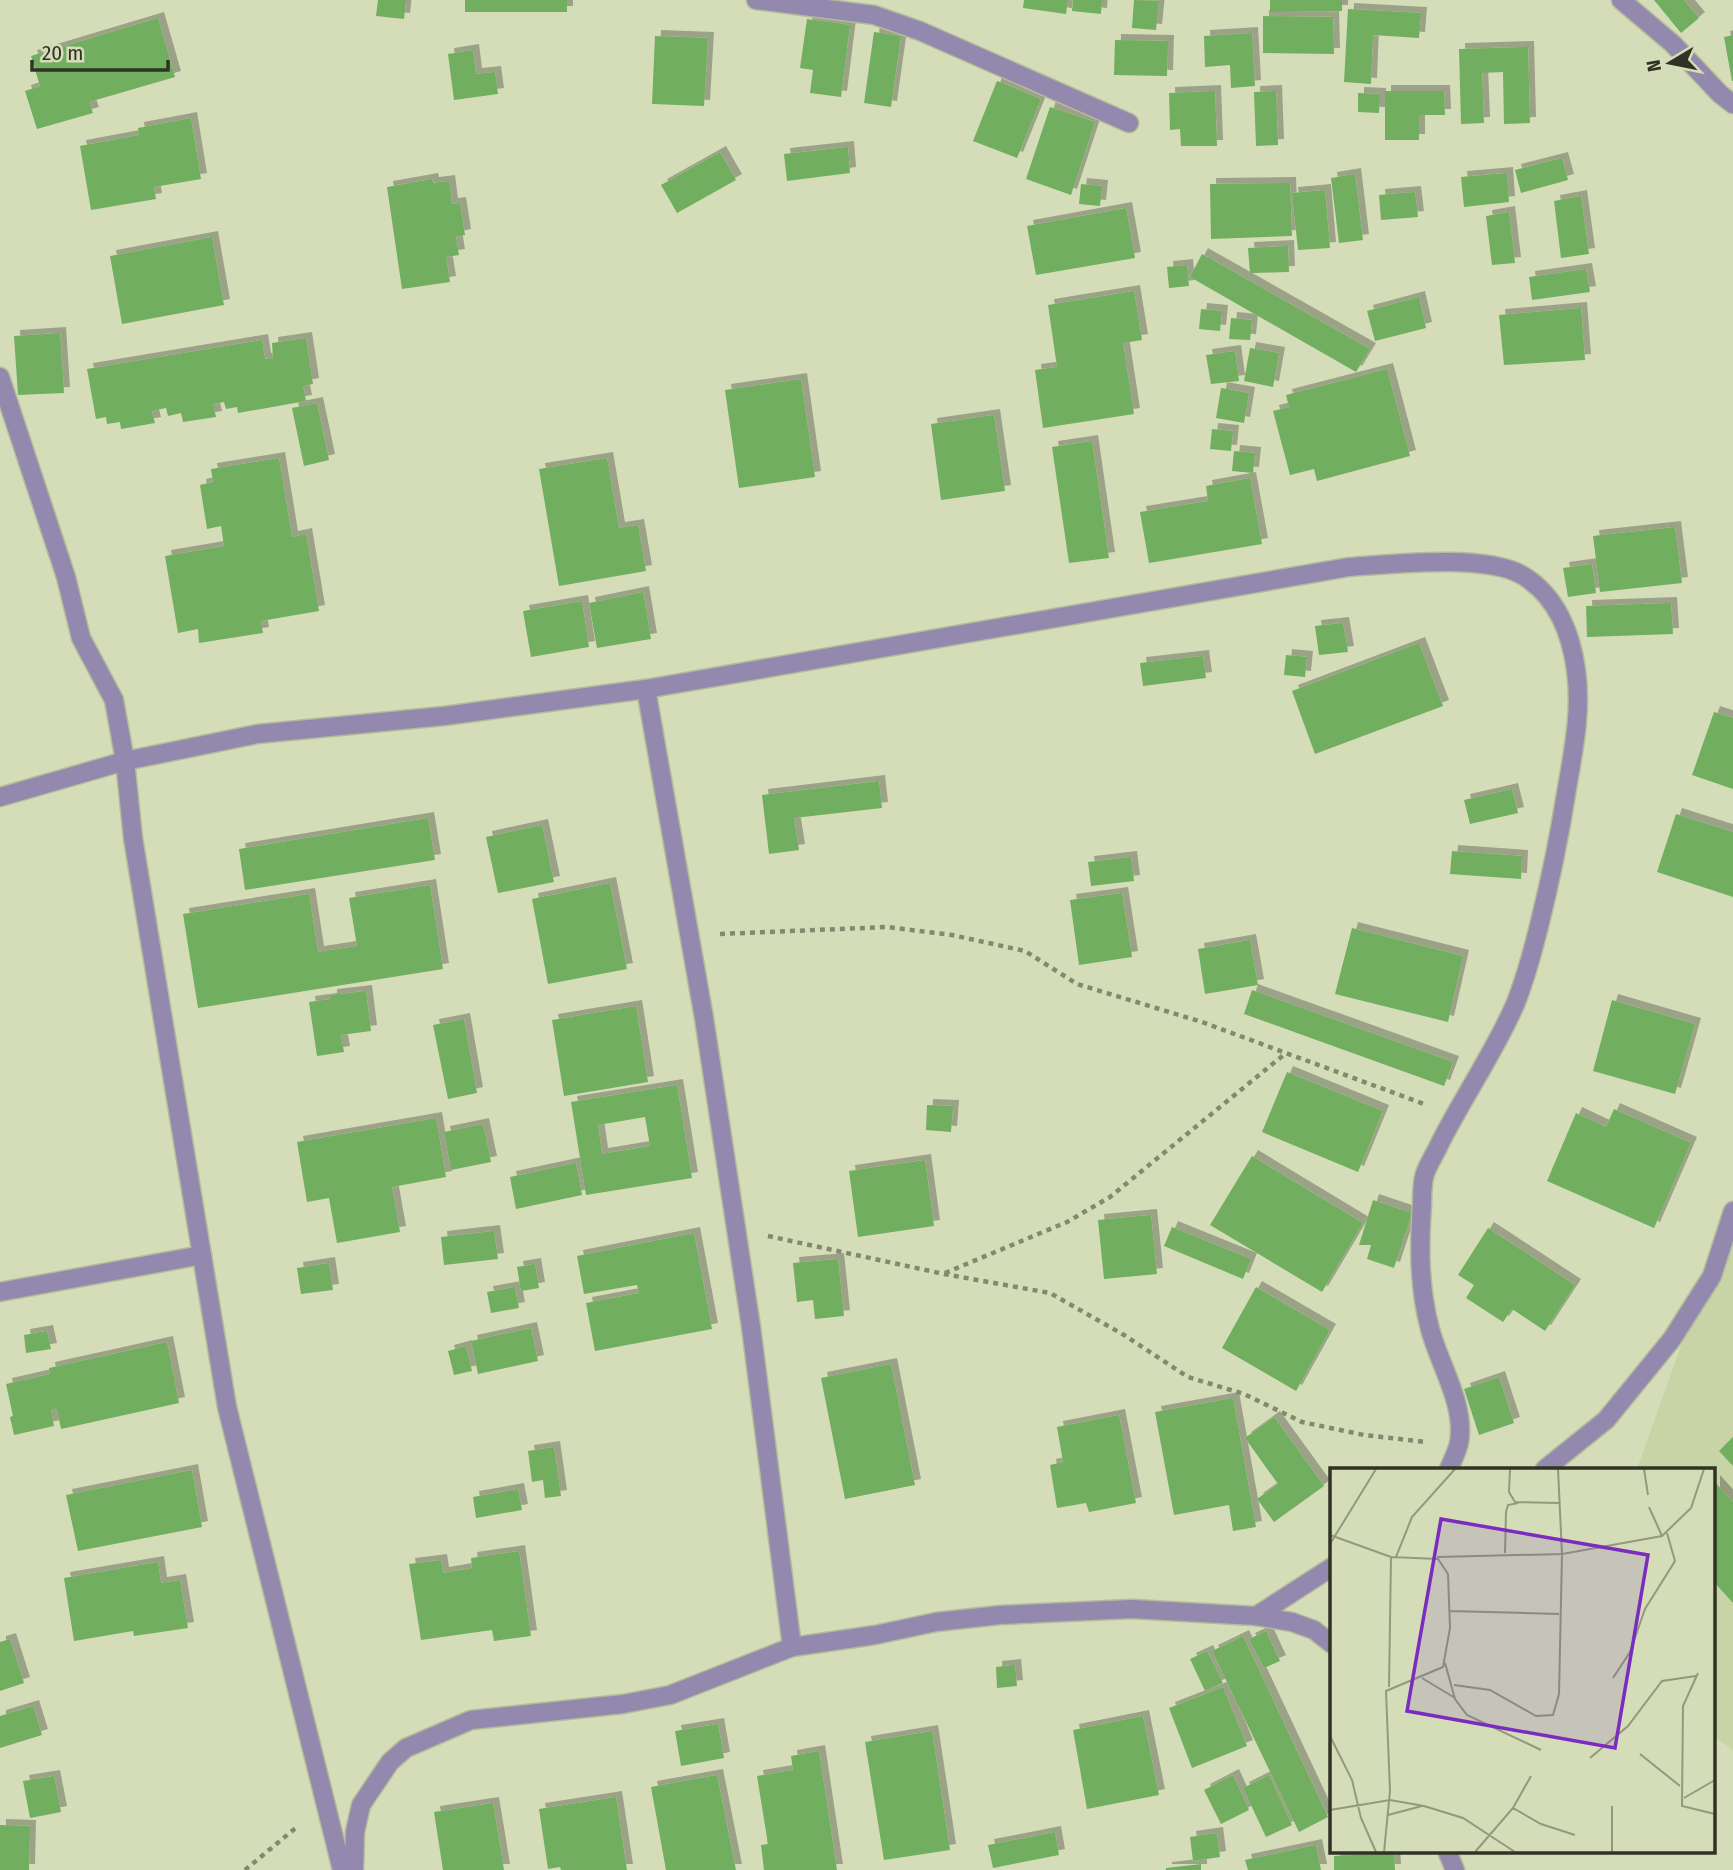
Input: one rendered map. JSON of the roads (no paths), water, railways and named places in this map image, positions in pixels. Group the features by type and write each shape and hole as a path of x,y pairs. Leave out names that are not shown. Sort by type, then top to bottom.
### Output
{"street":[{"path":"756,0 874,15 920,31 1129,122"},
{"path":"1621,0 1673,44 1720,94 1733,104"},
{"path":"0,377 66,578 81,638 114,700 125,761 135,852 228,1407 342,1870"},
{"path":"0,797 125,761 257,734 444,716 646,690 1349,567 1451,563 1498,566 1521,574 1551,600 1572,645 1578,700 1576,734 1559,839 1527,970 1500,1038 1454,1115 1424,1176 1419,1246 1429,1328 1456,1405 1460,1432 1449,1468"},
{"path":"646,690 704,1018 736,1228 792,1647"},
{"path":"1549,1468 1606,1420 1672,1339 1712,1276 1733,1211"},
{"path":"0,1292 202,1255"},
{"path":"1256,1616 1330,1568"},
{"path":"354,1870 355,1832 361,1805 390,1762 406,1748 471,1720 623,1704 670,1695 792,1647 876,1635 936,1622 1013,1614 1132,1609 1256,1616 1292,1622 1314,1630 1330,1642"},
{"path":"1448,1853 1455,1870"}]}
